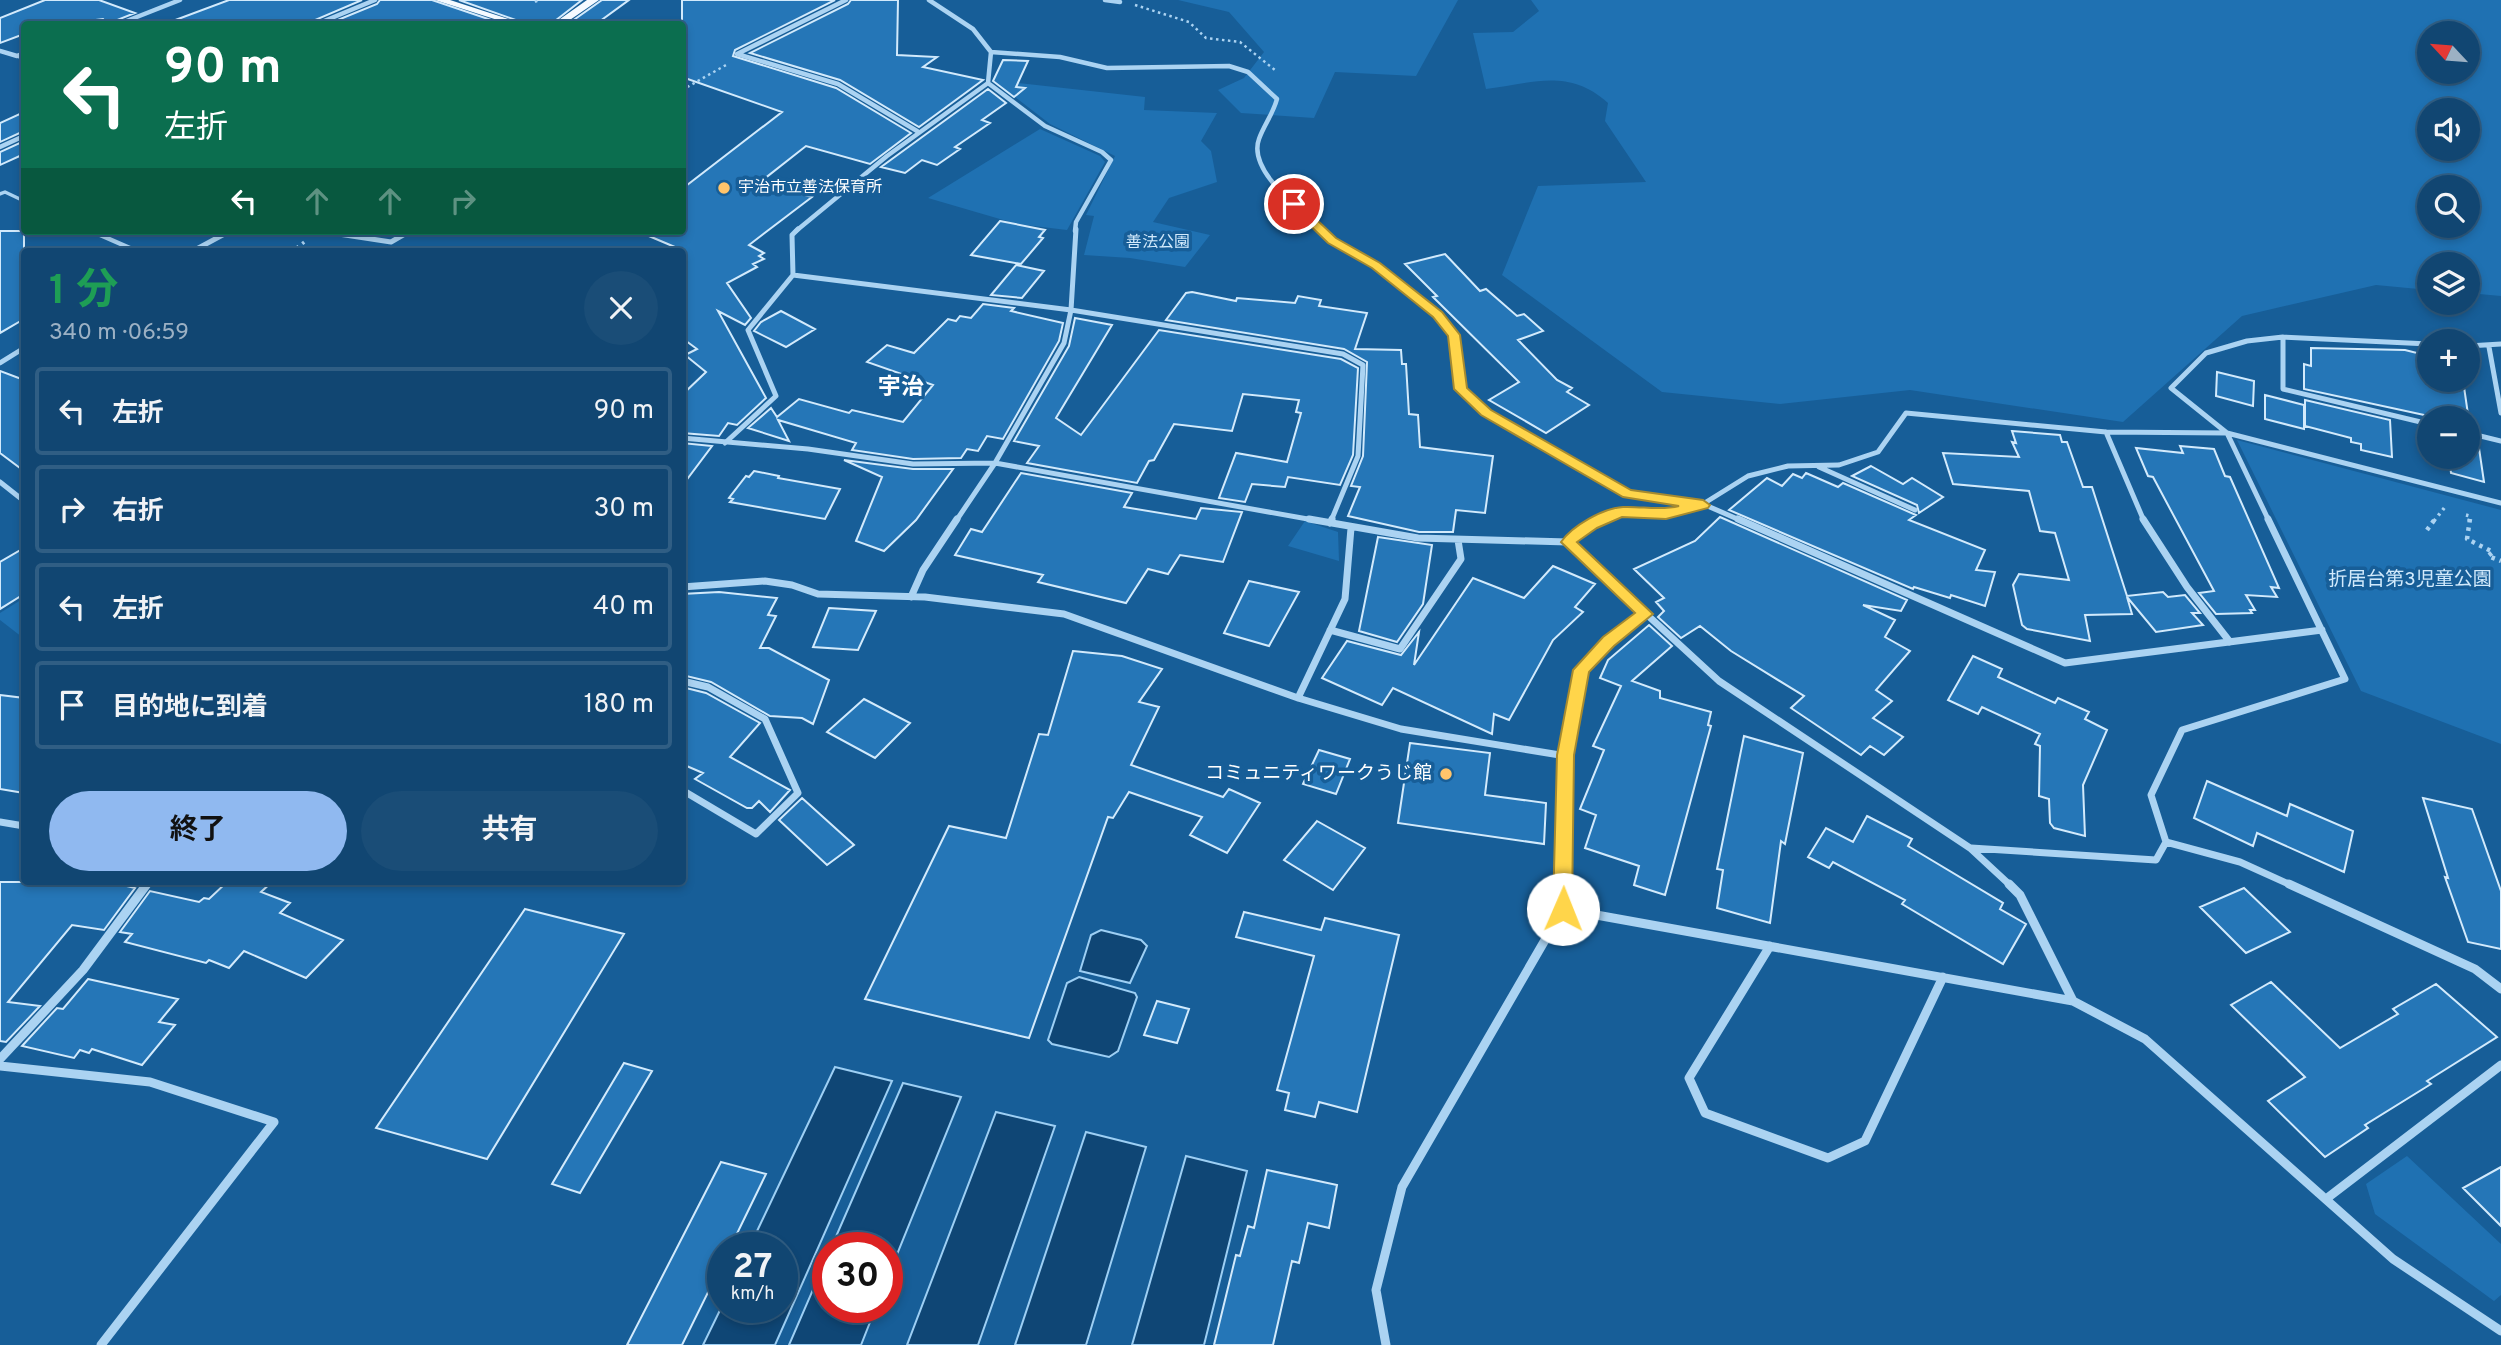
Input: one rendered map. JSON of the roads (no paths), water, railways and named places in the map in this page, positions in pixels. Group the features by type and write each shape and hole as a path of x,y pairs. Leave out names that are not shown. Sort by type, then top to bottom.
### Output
{"main road":[{"path":"440,0 509,21"},
{"path":"562,21 594,0"}],"street":[{"path":"127,21 180,0"},
{"path":"324,21 375,0"},
{"path":"846,0 737,54 838,84 917,131"},
{"path":"929,0 972,29 991,52 988,83"},
{"path":"1105,0 1120,2"},
{"path":"0,51 17,56 21,54"},
{"path":"991,52 1010,51 1060,57 1107,68 1229,66 1248,72 1277,99 1271,119 1258,141 1258,163 1276,186 1332,240 1376,265 1438,314 1454,335 1461,389 1486,412 1628,494 1703,505 2065,663 2322,630"},
{"path":"724,443 776,396 748,330 793,275 792,235 835,195 917,131 988,83"},
{"path":"911,597 923,570 995,463 1064,343 1071,310 1076,222 1111,160 1102,152 1045,126 988,83"},
{"path":"0,147 21,137"},
{"path":"198,248 223,235"},
{"path":"345,235 391,242 403,235"},
{"path":"793,275 1071,310 1343,354 1363,365 1358,456 1330,523"},
{"path":"2283,337 2283,389 2417,421"},
{"path":"1970,848 2156,860 2166,842 2151,795 2182,730 2345,679 2227,433 2171,388 2206,353 2247,341 2283,337 2417,343"},
{"path":"2480,347 2501,344"},
{"path":"2489,347 2501,413"},
{"path":"0,363 21,350"},
{"path":"686,438 807,449 914,464 995,463 1351,528 1458,540 1568,542 1592,524 1620,512 1666,514 1703,505 1748,476 1788,466 1839,465 1878,452 1906,413 1940,414 2106,432 2227,433 2501,503"},
{"path":"2106,432 2144,521 2187,587 2230,642"},
{"path":"2480,436 2501,441"},
{"path":"1815,466 1915,510"},
{"path":"0,482 21,493"},
{"path":"1298,698 1345,599 1351,528"},
{"path":"1330,630 1400,649 1461,559 1458,540"},
{"path":"1568,542 1719,681 1970,848 2020,895 2073,1001"},
{"path":"686,587 765,581 792,585 818,594 911,597 1064,614 1298,698 1401,729 1566,755"},
{"path":"1386,1345 1376,1290 1402,1187 1563,909 1566,755 1581,670 1608,642 1645,614"},
{"path":"686,682 708,687 765,719 799,793 756,834 686,792"},
{"path":"0,822 21,826"},
{"path":"2166,842 2252,868 2475,969 2501,989"},
{"path":"0,1059 83,970 147,885"},
{"path":"1563,909 2073,1001 2145,1039 2393,1259 2501,1331"},
{"path":"1770,946 1689,1078 1705,1113 1828,1158 1864,1141 1944,977"},
{"path":"2326,1199 2501,1065"},
{"path":"0,1066 150,1082 274,1122 102,1345"}],"lane":[{"path":"17,56 21,58"},
{"path":"0,194 5,192 21,200"},
{"path":"100,235 130,248"}],"place":[{"name":"宇治市立善法保育所","path":"724,188"},
{"name":"コミュニティワークうじ館","path":"1446,774"}],"district":[{"name":"宇治","path":"901,388"}],"park label":[{"name":"善法公園","path":"1158,243"},
{"name":"折居台第3児童公園","path":"2410,580"}]}
